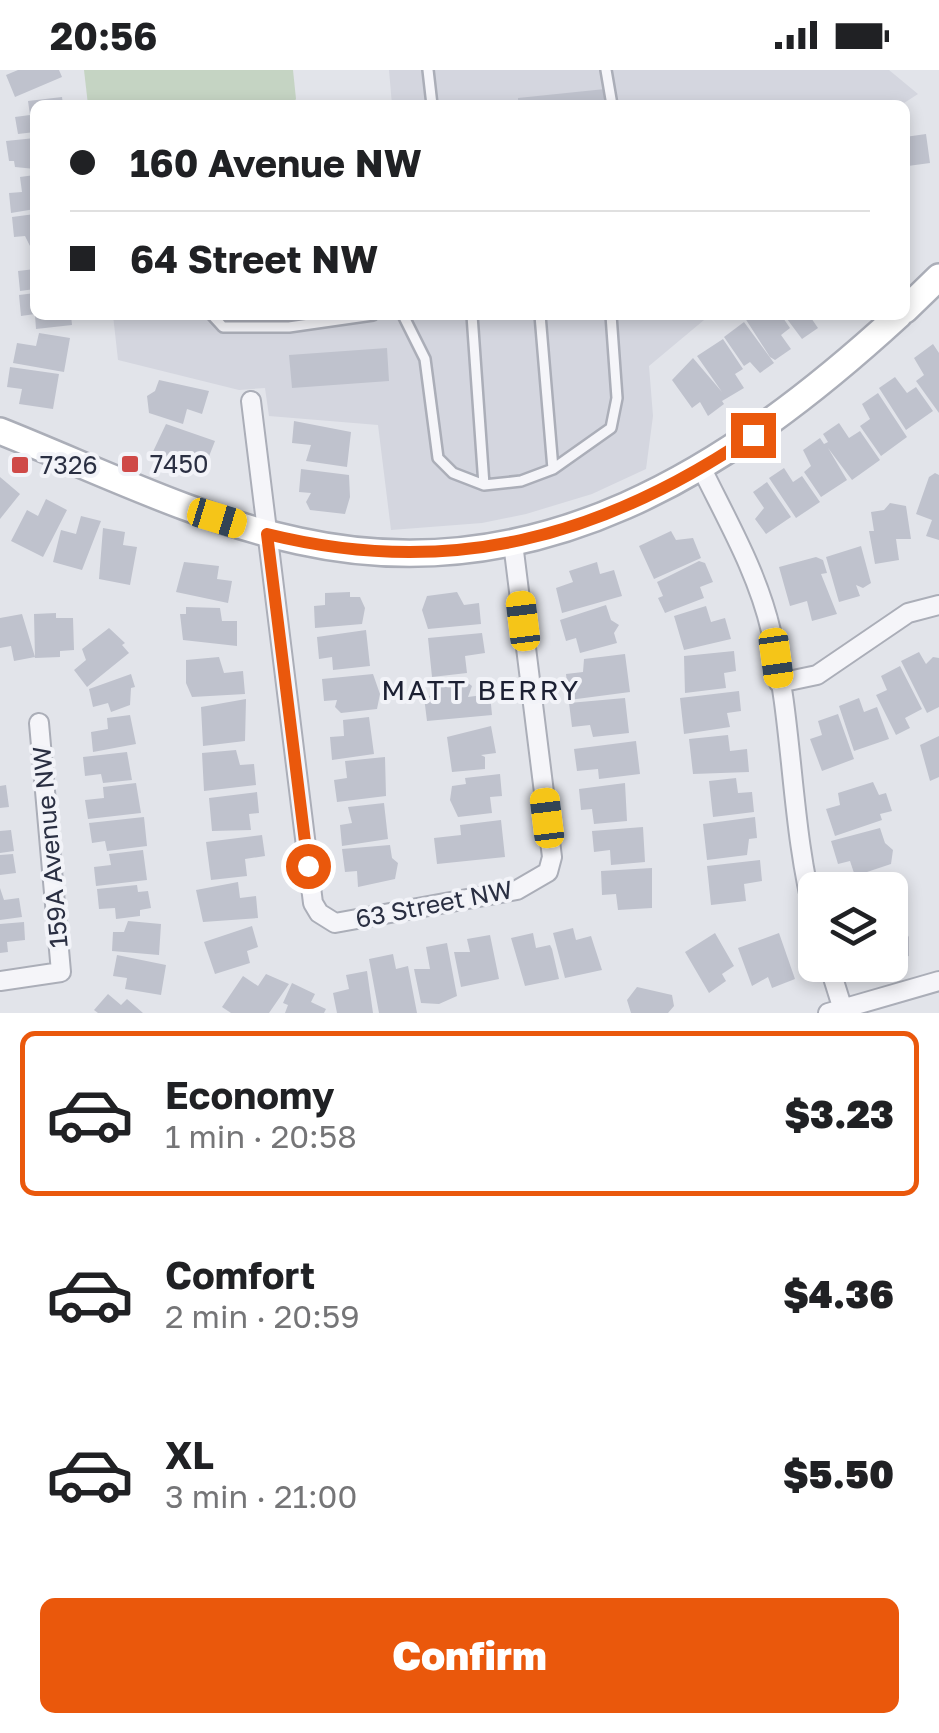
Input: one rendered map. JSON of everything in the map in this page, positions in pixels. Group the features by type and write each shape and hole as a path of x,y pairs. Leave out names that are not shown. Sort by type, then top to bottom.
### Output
{"street":[{"path":"910,305 939,277"},
{"path":"0,431 217,518 267,534 333,548 403,553 513,543 596,521 702,469 792,404 893,320"},
{"path":"251,401 267,534"},
{"path":"702,469 760,593 779,683 804,872"},
{"name":"63 Street NW","path":"267,534 313,902 319,914 334,923 518,890 548,872 552,857 513,543"},
{"path":"779,683 817,675 908,613 938,605"},
{"name":"159A Avenue NW","path":"0,982 61,972 38,723"},
{"path":"832,982 838,1011 939,981"}],"lane":[{"path":"428,70 431,100"},
{"path":"606,70 611,100"},
{"path":"217,320 224,327 250,328 326,320"},
{"path":"405,320 425,359 438,458 452,473 484,484 521,482 553,470 612,428 617,398 611,320"},
{"path":"472,320 484,484"},
{"path":"540,320 553,470"}],"shaded area":[{"path":"389,70 889,70 918,94 909,100 392,100"},
{"path":"114,320 704,320 649,366 653,416 646,469 592,494 526,514 482,523 391,530 378,425 269,416 265,388 239,390 118,360"}],"green space":[{"path":"84,70 293,70 296,99 295,100 87,100"}],"building":[{"path":"18,70 59,70 62,77 15,97 6,75"},
{"path":"605,89 606,100 518,100"},
{"path":"30,115 30,133 18,134 15,117"},
{"path":"926,134 930,163 910,166 910,136"},
{"path":"30,139 30,168 15,167 14,161 9,161 6,141"},
{"path":"30,176 30,210 11,213 9,193 22,192 20,177"},
{"path":"30,215 30,246 25,236 14,237 12,217"},
{"path":"30,270 30,290 20,291 18,271"},
{"path":"30,294 30,315 21,316 19,295"},
{"path":"35,320 72,320 72,325 36,329"},
{"path":"746,320 784,320 790,328 781,335 791,349 775,360"},
{"path":"788,320 812,320 818,328 802,339"},
{"path":"744,322 774,363 760,373 750,362 744,366 724,337"},
{"path":"39,333 70,338 64,372 13,363 17,343 36,346"},
{"path":"723,339 743,369 735,374 744,388 722,401 724,404 708,416 700,402 692,408 672,380 693,358 722,392 697,356"},
{"path":"933,344 939,353 939,413 916,381 924,375 914,358"},
{"path":"387,348 389,381 292,388 289,355"},
{"path":"10,367 59,374 53,409 19,404 22,389 7,387"},
{"path":"895,377 907,393 916,387 933,411 906,430 879,388"},
{"path":"159,380 209,391 202,414 187,409 183,424 149,413 147,396 155,391"},
{"path":"878,393 907,437 881,456 860,426 870,419 862,404"},
{"path":"294,421 351,432 347,467 306,461 311,445 292,443"},
{"path":"839,423 849,438 860,431 880,460 852,480 828,448 847,480 821,497 804,472 811,466 803,450 820,438 824,444 828,442 823,434"},
{"path":"166,424 215,441 206,464 186,457 182,471 150,458"},
{"path":"784,468 793,482 802,476 820,502 796,518 769,478"},
{"path":"301,469 349,475 350,497 345,514 310,510 306,502 311,493 299,492"},
{"path":"939,475 939,540 926,536 932,520 916,514 929,477"},
{"path":"0,477 20,494 0,519"},
{"path":"767,482 791,517 766,534 755,519 764,508 753,492"},
{"path":"46,499 67,510 43,557 11,541 27,510 38,516"},
{"path":"890,503 906,506 911,539 896,539 899,560 875,564 869,531 874,531 871,512 884,510"},
{"path":"81,516 101,521 82,570 53,562 61,530 76,534"},
{"path":"103,528 125,532 123,545 137,547 130,585 99,579"},
{"path":"671,531 676,540 693,538 701,558 654,579 639,546"},
{"path":"861,546 871,583 863,588 856,585 860,596 839,602 826,557"},
{"path":"816,557 823,560 827,573 821,574 837,614 812,621 807,601 790,606 779,567"},
{"path":"699,561 705,563 713,582 700,587 704,598 665,613 658,598 663,596 657,582"},
{"path":"184,562 219,566 217,579 232,581 228,603 176,592"},
{"path":"597,562 600,574 614,570 622,596 562,613 556,588 573,582 569,571"},
{"path":"350,592 350,597 360,597 365,608 362,624 315,628 314,606 325,605 325,593"},
{"path":"457,592 464,605 479,603 481,624 428,629 422,610 427,596"},
{"path":"606,605 611,620 619,625 614,633 617,643 580,653 576,638 566,641 560,620"},
{"path":"706,606 711,622 725,618 731,639 684,650 674,616"},
{"path":"186,607 220,608 222,621 237,621 237,646 183,640 180,614 186,614"},
{"path":"56,613 56,618 73,618 74,650 60,651 60,657 35,658 34,614"},
{"path":"22,614 35,657 14,661 11,646 0,648 0,618"},
{"path":"109,628 125,643 122,645 129,653 87,687 74,670 86,660 82,649"},
{"path":"366,630 370,666 333,670 332,657 319,659 317,637"},
{"path":"482,633 485,653 465,656 467,673 432,677 428,638"},
{"path":"734,651 736,671 724,673 726,688 685,693 684,656"},
{"path":"919,652 926,664 933,657 939,658 939,707 927,713 901,661"},
{"path":"625,654 630,692 569,700 566,674 583,672 584,659"},
{"path":"219,657 224,673 243,671 245,694 192,697 186,683 186,660"},
{"path":"900,666 922,709 905,718 910,728 896,735 876,695 887,690 881,676"},
{"path":"131,674 135,687 131,688 130,705 111,712 108,703 93,707 89,689"},
{"path":"373,674 380,694 377,709 341,713 335,707 337,700 324,701 322,679"},
{"path":"464,680 472,686 468,697 490,694 492,715 427,721 424,697 434,695 433,684"},
{"path":"739,691 741,711 727,713 730,727 684,734 680,698"},
{"path":"625,698 629,733 593,737 590,725 572,727 569,703"},
{"path":"859,698 864,712 877,707 889,739 854,751 839,706"},
{"path":"246,699 245,741 203,746 201,707"},
{"path":"838,714 854,759 822,771 810,739 822,735 818,721"},
{"path":"130,715 136,744 93,752 91,732 108,729 107,718"},
{"path":"369,717 374,754 332,760 330,737 344,736 343,720"},
{"path":"491,726 496,753 481,755 485,757 485,769 452,772 447,737"},
{"path":"728,735 730,751 747,749 749,772 693,774 689,739"},
{"path":"939,736 939,777 930,781 920,745"},
{"path":"636,741 640,774 599,779 598,769 577,771 574,749"},
{"path":"236,750 240,765 254,764 256,785 204,791 202,753"},
{"path":"127,752 132,780 103,783 101,774 85,776 83,757"},
{"path":"385,757 386,796 337,802 334,780 347,778 345,761"},
{"path":"500,774 502,796 490,797 492,813 458,817 450,800 452,786 466,784 465,778"},
{"path":"736,778 738,793 752,792 754,812 713,817 709,781"},
{"path":"873,782 879,795 886,793 892,811 880,814 882,820 835,836 826,809 840,805 838,793"},
{"path":"136,783 141,813 88,819 85,800 104,798 103,787"},
{"path":"625,783 627,821 594,824 592,809 581,810 579,789"},
{"path":"6,785 9,807 0,808 0,786"},
{"path":"257,792 259,813 249,814 251,830 212,831 209,798"},
{"path":"384,803 388,839 342,846 340,825 352,823 348,807"},
{"path":"144,817 147,846 107,851 105,841 92,843 89,823"},
{"path":"755,817 757,838 749,839 747,855 707,860 703,824"},
{"path":"501,820 505,857 437,864 434,838 461,835 460,825"},
{"path":"643,827 645,862 611,865 610,850 594,852 592,831"},
{"path":"880,828 885,843 893,850 891,864 854,872 850,861 838,864 831,841"},
{"path":"11,830 14,851 0,853 0,831"},
{"path":"262,835 265,856 245,859 247,876 211,880 206,842"},
{"path":"390,845 392,858 398,863 395,879 358,887 357,871 345,872 342,849"},
{"path":"143,850 147,880 96,886 94,867 111,865 109,854"},
{"path":"13,854 16,873 0,875 0,855"},
{"path":"760,860 762,881 744,884 746,901 711,905 707,866"},
{"path":"652,868 652,908 618,910 616,894 602,895 601,871"},
{"path":"238,882 240,898 256,896 258,918 203,922 196,890"},
{"path":"137,885 138,892 148,891 151,908 140,910 140,916 116,919 115,908 99,909 97,889"},
{"path":"0,888 4,900 19,898 22,917 0,920"},
{"path":"128,921 161,924 159,955 112,951 113,932 124,932"},
{"path":"24,922 25,940 7,942 8,952 0,953 0,924"},
{"path":"252,926 258,947 247,951 250,963 215,974 204,942"},
{"path":"573,928 576,940 591,936 602,970 565,978 553,933"},
{"path":"533,933 536,948 550,945 559,979 525,986 511,938"},
{"path":"715,933 734,966 722,974 726,981 709,993 685,952"},
{"path":"779,933 795,979 772,988 768,977 752,986 738,948"},
{"path":"490,935 499,979 461,987 454,952 470,952 467,939"},
{"path":"447,943 457,996 439,1004 421,1003 414,969 430,969 426,947"},
{"path":"393,954 396,969 408,966 417,1013 379,1013 369,959"},
{"path":"117,955 166,965 161,995 125,989 127,978 113,976"},
{"path":"367,971 373,1013 337,1013 333,993 349,989 346,975"},
{"path":"266,974 289,984 269,1013 231,1013 222,1007 243,976 258,986"},
{"path":"292,983 315,994 311,1002 326,1009 324,1013 285,1013 288,1005 283,1003"},
{"path":"637,987 672,995 674,1006 668,1013 631,1013 627,1000"},
{"path":"108,994 121,1005 127,999 143,1013 98,1013 94,1010"}],"place":[{"name":"7450","path":"130,464"},
{"name":"7326","path":"20,465"}],"district":[{"name":"MATT BERRY","path":"481,690"}],"route":[{"path":"308,866 267,534 333,548 419,553 513,543 596,521 642,501 702,469 753,435"}]}
